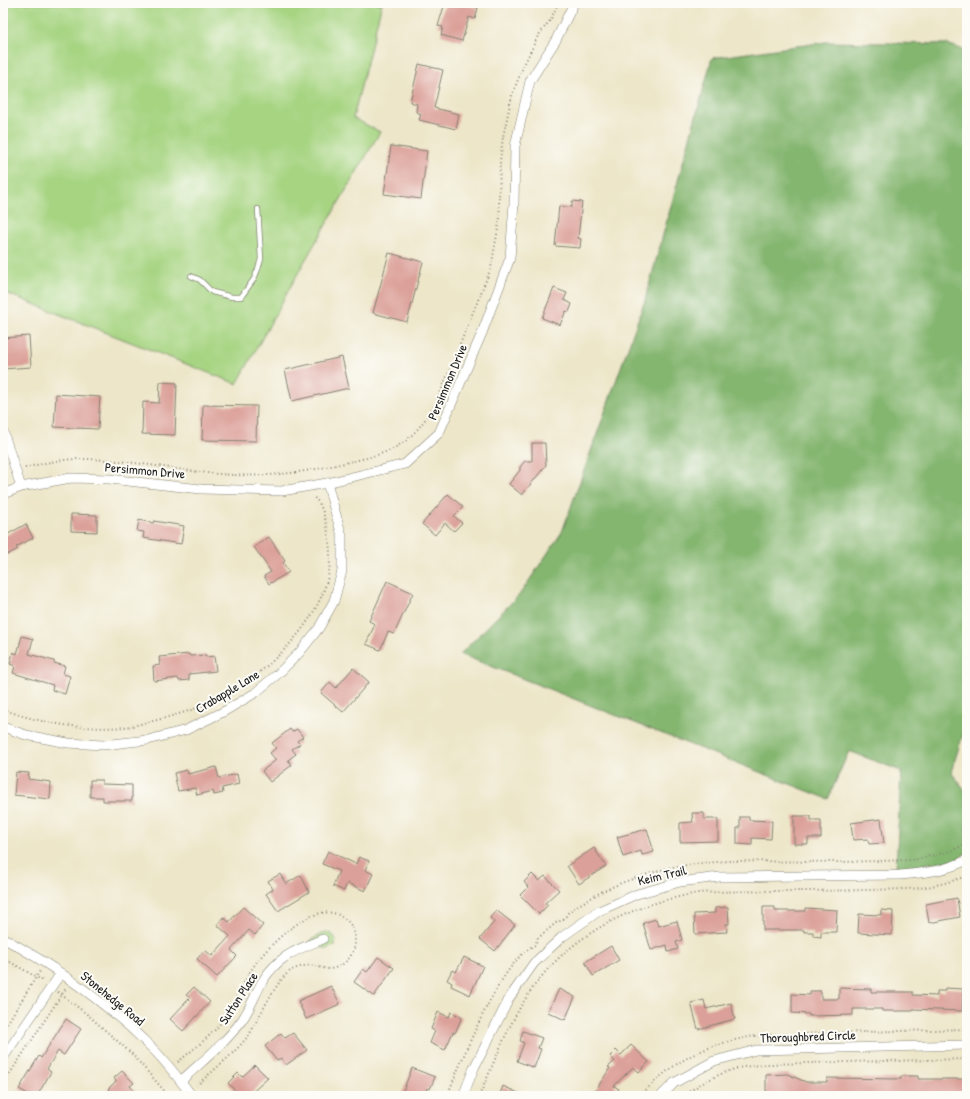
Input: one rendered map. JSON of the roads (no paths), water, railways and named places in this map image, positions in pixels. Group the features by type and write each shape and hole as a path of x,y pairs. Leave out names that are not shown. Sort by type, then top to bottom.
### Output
{"street":[{"name":"Persimmon Drive","path":"3,494 21,487 71,478 109,479 201,489 282,491 327,483 404,464 439,433 482,333 510,258 514,203 515,146 530,80 556,40 574,3"},
{"path":"3,431 21,487"},
{"name":"Crabapple Lane","path":"3,727 26,735 68,743 103,745 148,740 186,730 225,711 255,693 279,673 300,652 319,628 334,601 342,570 342,536 327,483"},
{"name":"Keim Trail","path":"464,1096 474,1068 510,996 534,964 562,938 599,911 637,894 680,882 719,878 900,875 928,873 952,867 967,860"},
{"name":"Stonehedge Road","path":"3,938 60,972 130,1026 154,1050 192,1096"},
{"name":"Sutton Place","path":"181,1081 211,1053 242,1020 262,982 277,963 293,952 323,939"},
{"path":"3,1058 60,972"},
{"name":"Thoroughbred Circle","path":"661,1096 674,1083 714,1061 756,1050 967,1045"}],"lane":[{"path":"191,276 200,280 212,292 232,297 241,297 254,279 261,259 258,209"}]}
